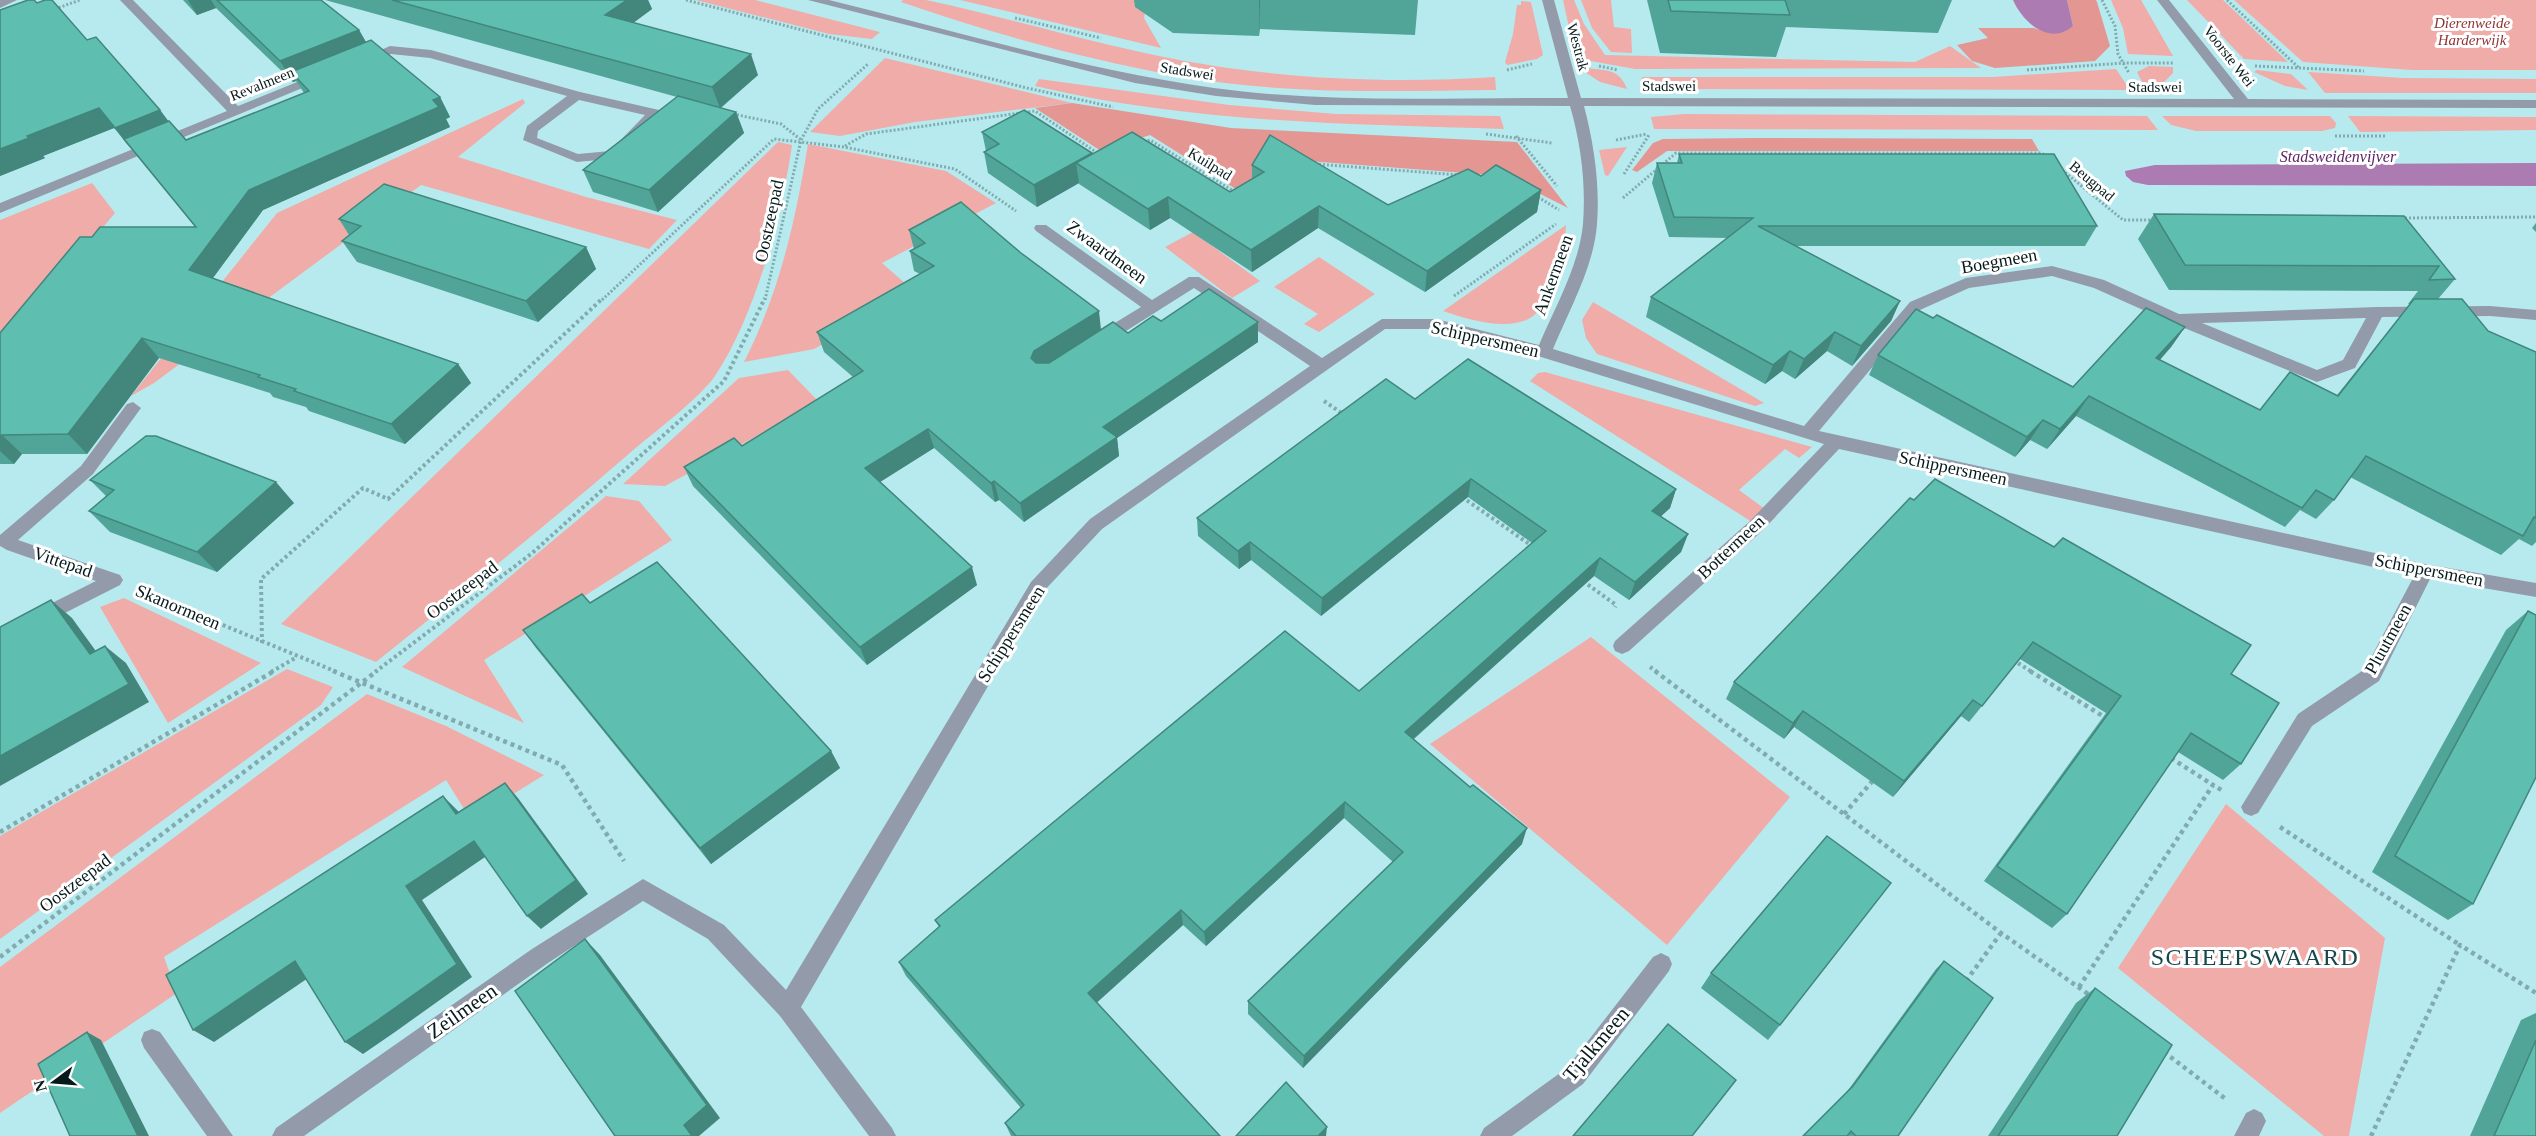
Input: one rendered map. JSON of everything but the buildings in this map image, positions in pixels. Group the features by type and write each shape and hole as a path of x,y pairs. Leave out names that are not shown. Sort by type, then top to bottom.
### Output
{"street":[{"path":"0,4 11,0"},
{"path":"126,0 236,112"},
{"name":"Stadswei","path":"814,0 1102,72 1216,92 1357,103 2536,104"},
{"name":"Westrak","path":"1548,0 1576,103"},
{"name":"Voorste Wei","path":"2163,0 2216,64 2245,104"},
{"name":"Revalmeen","path":"0,208 390,50 430,54 578,95 654,113 614,155 577,158 530,140 532,129 578,95"},
{"name":"Ankermeen","path":"1544,352 1580,266 1590,225 1588,146 1576,103"},
{"name":"Zwaardmeen","path":"1041,228 1151,307"},
{"name":"Boegmeen","path":"1808,433 1916,306 1966,283 2052,271 2099,284 2177,319 2317,376 2349,364 2377,312"},
{"name":"Zwaardmeen","path":"1083,351 1194,281 1323,368"},
{"name":"Boegmeen","path":"2177,319 2377,312 2490,311 2536,315"},
{"name":"Schippersmeen","path":"788,1008 1037,587 1096,524 1323,368 1382,324 1428,324 1544,352 1836,442 2425,570 2536,590"},
{"path":"4,544 87,470 133,408"},
{"name":"Bottermeen","path":"1622,646 1756,526 1836,442"},
{"name":"Vittepad","path":"4,544 114,580"},
{"name":"Pluutmeen","path":"2251,807 2305,720 2372,675 2425,570"},
{"name":"Skanormeen","path":"0,638 114,580"},
{"path":"643,889 716,932 788,1008 884,1136"},
{"name":"Zeilmeen","path":"284,1136 540,956 643,889"},
{"name":"Tjalkmeen","path":"1492,1136 1575,1076 1661,964"},
{"path":"152,1040 221,1136"}],"path":[{"path":"50,11 80,0"},
{"path":"686,0 1027,88 1107,106"},
{"path":"2103,0 2115,26 2118,54 2123,63"},
{"name":"Voorste Wei","path":"2227,0 2294,62"},
{"path":"1013,17 1104,39"},
{"name":"Stadswei","path":"1502,71 1532,64 1565,62 1594,64 1629,73"},
{"name":"Stadswei","path":"2018,71 2123,63 2216,64 2371,71"},
{"name":"Oostzeepad","path":"0,957 531,554 724,381 767,295 801,140 818,109 868,64"},
{"path":"844,147 866,134 1035,111 1104,158"},
{"path":"723,112 781,124 801,140"},
{"path":"262,643 261,579 363,488 388,498 774,139 801,140 844,147 955,169 1041,228"},
{"name":"Kuilpad","path":"1141,143 1150,140 1243,197"},
{"name":"Beugpad","path":"1590,225 1676,153 2042,153 2051,160"},
{"path":"1308,163 1461,175"},
{"name":"Beugpad","path":"2060,168 2123,220 2158,220"},
{"path":"1528,191 1568,216"},
{"path":"2394,218 2536,217"},
{"name":"Ankermeen","path":"1428,324 1434,310 1559,222"},
{"path":"1299,384 1347,417"},
{"path":"1453,491 1540,551"},
{"path":"1578,578 1616,604 1596,628 2001,933 2097,1001"},
{"name":"Skanormeen","path":"114,580 360,684"},
{"path":"0,832 297,657"},
{"path":"2010,658 2111,722"},
{"path":"360,684 562,765 643,889"},
{"path":"2162,753 2251,807 2536,993"},
{"path":"1844,814 1882,770"},
{"path":"2079,987 2213,785"},
{"path":"1960,991 2001,933"},
{"path":"2371,1136 2460,945"},
{"path":"2162,1051 2250,1129"}],"green space":[{"path":"696,0 755,0 880,32 872,39 829,34"},
{"path":"903,0 926,0 1102,43 1209,65 1279,74 1352,79 1424,80 1495,77 1496,90 1297,89 1217,82 1107,62 1038,44 901,2"},
{"path":"960,0 1147,0 1144,18 1161,48"},
{"path":"1563,0 1574,0 1584,24 1605,55 1915,62 1950,46 1981,68 1635,69 1585,60 1575,55"},
{"path":"1581,0 1611,0 1614,27 1631,29 1632,53 1611,52 1592,28"},
{"path":"2111,0 2141,0 2173,56 2128,54 2123,28"},
{"path":"2187,0 2223,0 2288,62 2244,59"},
{"name":"Dierenweide Harderwijk","path":"2234,0 2536,0 2536,70 2412,70 2303,62"},
{"path":"1521,1 1531,2 1543,55 1537,59 1507,65 1505,62 1513,34 1517,5 1521,5"},
{"path":"885,58 1072,103 915,122 840,136 810,132"},
{"path":"2149,66 2173,67 2173,73 2160,86 2145,88 2137,72"},
{"path":"1587,68 1606,70 1616,74 1627,89 1600,82 1582,70"},
{"path":"2116,69 2130,90 1641,89 1642,77 1993,77"},
{"path":"2257,70 2291,74 2308,90 2285,86 2254,72"},
{"path":"2308,72 2403,78 2536,79 2536,93 2325,93"},
{"path":"1039,79 1229,105 1336,114 1500,116 1504,129 1327,123 1210,115 1151,108 1035,86"},
{"path":"523,99 525,103 458,157 586,197 677,220 649,249 421,185 154,383 131,396 277,213"},
{"path":"1684,114 2147,116 2158,130 1654,129 1651,117"},
{"path":"2162,116 2330,116 2336,123 2335,128 2322,131 2196,131 2171,125"},
{"path":"2348,116 2536,117 2536,130 2360,132"},
{"path":"778,142 792,145 781,203 765,265 729,352 715,376 699,394 537,532 376,662 281,624"},
{"path":"808,144 946,171 996,203 882,263 915,292 814,349 744,362 757,335 785,256"},
{"path":"1627,147 1608,176 1605,175 1599,150"},
{"path":"92,183 115,213 0,349 0,220"},
{"path":"1566,225 1562,250 1548,291 1541,308 1533,316 1513,324 1501,324 1476,321 1443,311"},
{"path":"1193,232 1260,281 1232,298 1165,247"},
{"path":"1319,257 1375,294 1319,332 1304,324 1318,314 1274,287"},
{"path":"1593,302 1764,403 1755,406 1597,354 1586,338 1582,320"},
{"path":"788,370 819,402 665,486 623,484 739,378"},
{"path":"1545,372 1812,447 1799,458 1785,449 1739,490 1776,517 1763,529 1530,381 1538,373"},
{"path":"606,496 639,501 672,540 484,660 524,723 402,667"},
{"path":"124,598 261,663 168,723 100,607"},
{"path":"1591,637 1790,797 1667,945 1430,744"},
{"path":"287,669 333,687 321,705 0,939 0,836"},
{"path":"367,694 446,726 544,775 471,820 446,780 164,957 177,993 0,1113 0,967"},
{"path":"2226,804 2385,938 2349,1136 2324,1136 2118,968"}],"shaded area":[{"path":"2013,0 2067,0 2073,26 2064,32 2047,33 2030,24"},
{"path":"2067,0 2096,0 2097,2 2110,46 2095,61 1995,68 1972,61 1957,45 1988,38 1978,28 2034,28 2050,33 2073,26"},
{"path":"1072,103 1231,128 1517,142 1568,208 1505,176 1294,160 1239,191 1150,135 1101,151 1035,108"},
{"path":"1663,139 2032,139 2039,151 1667,151 1637,172 1632,170 1653,143"},
{"path":"2536,163 2536,186 2148,185 2133,182 2126,176 2125,171 2155,165"}],"district":[{"name":"SCHEEPSWAARD","path":"2255,957"}],"water label":[{"name":"Stadsweidenvijver","path":"2338,156"}]}
